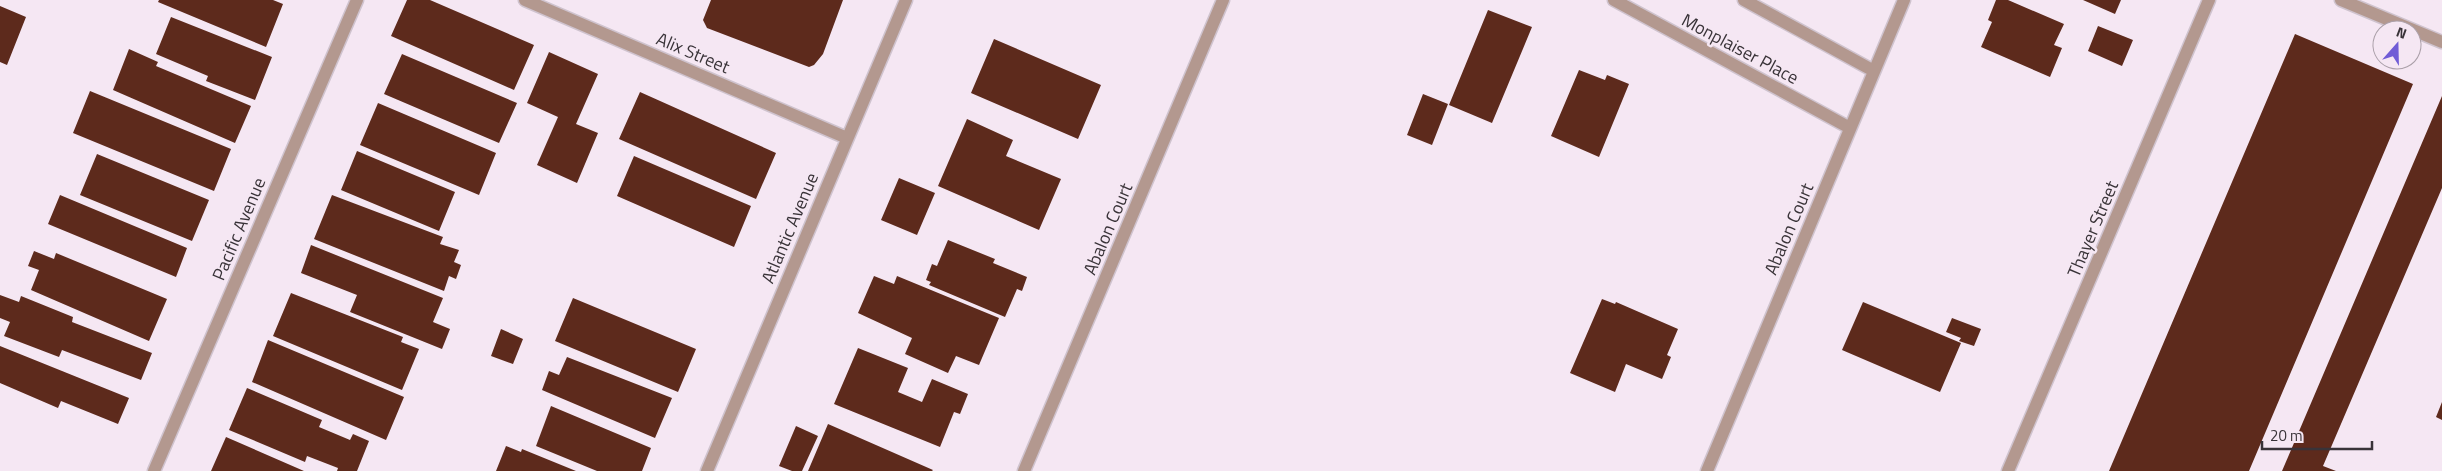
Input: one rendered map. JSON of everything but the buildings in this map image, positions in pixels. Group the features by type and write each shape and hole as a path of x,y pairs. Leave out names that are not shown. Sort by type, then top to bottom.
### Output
{"street":[{"name":"Pacific Avenue","path":"154,471 357,0"},
{"name":"Alix Street","path":"525,0 847,138"},
{"name":"Atlantic Avenue","path":"707,471 906,0"},
{"name":"Abalon Court","path":"1024,471 1223,0"},
{"name":"Monplaiser Place","path":"1614,0 1850,128"},
{"path":"1744,0 1874,72"},
{"name":"Abalon Court","path":"1706,471 1904,0"},
{"name":"Thayer Street","path":"2008,471 2209,0"},
{"path":"2341,0 2442,42"}]}
